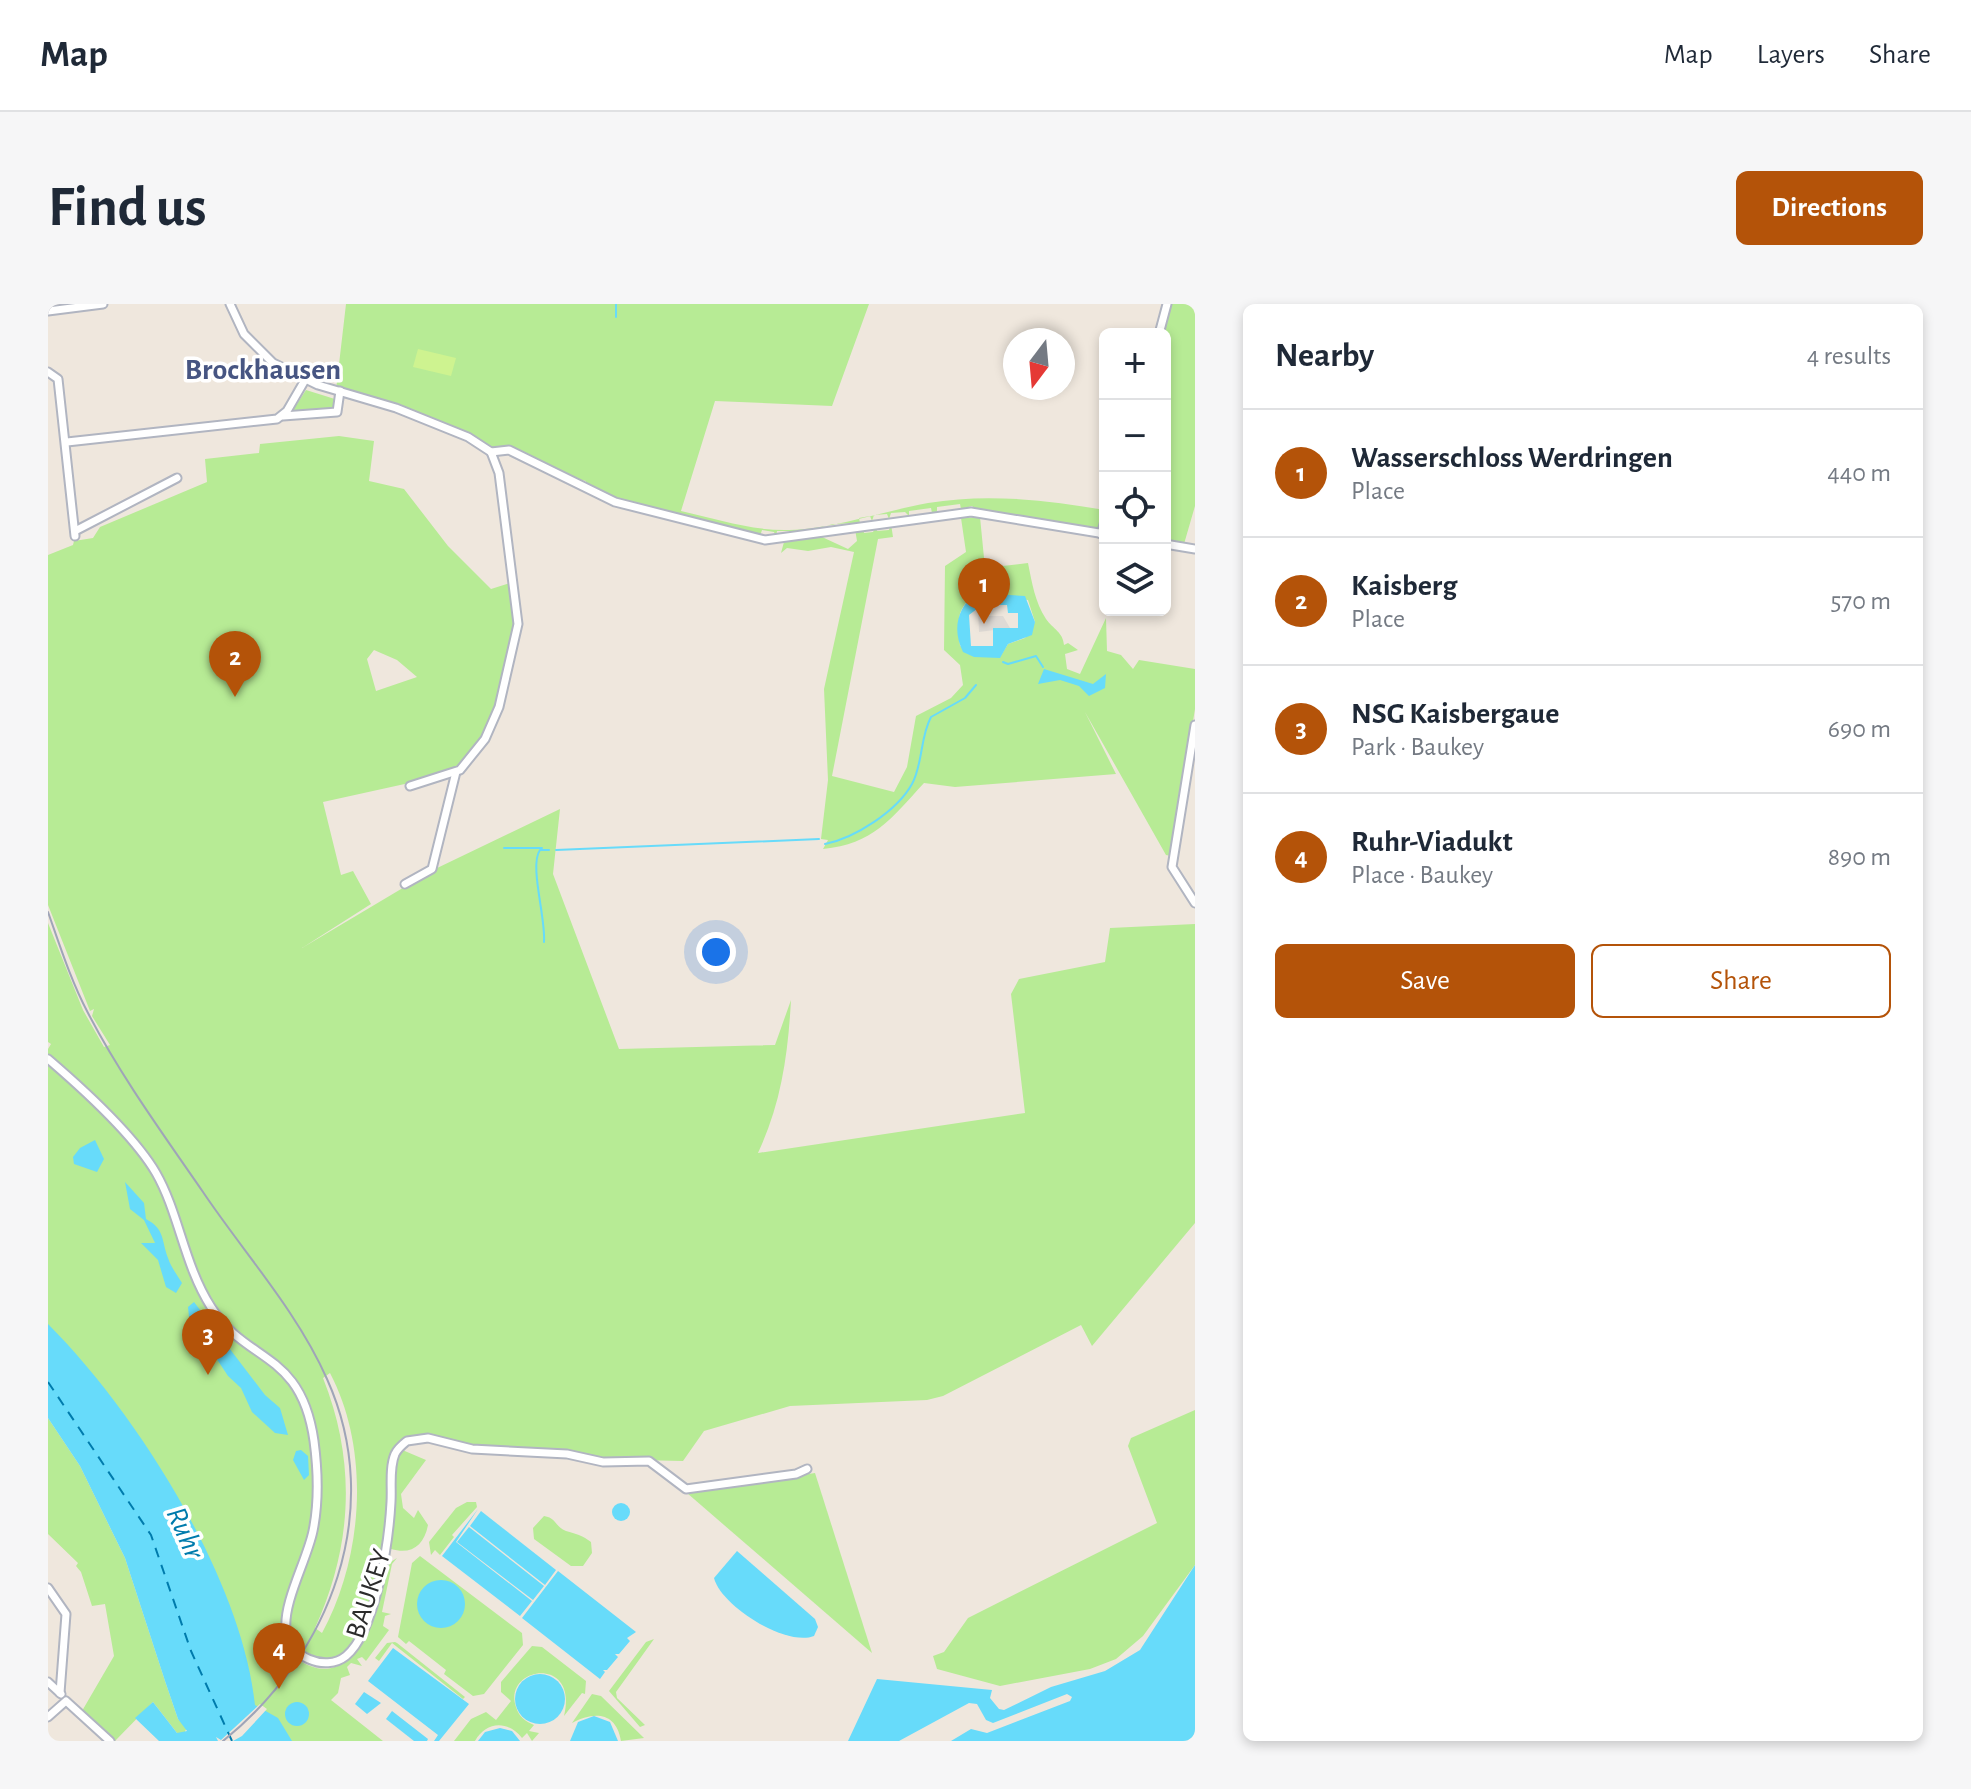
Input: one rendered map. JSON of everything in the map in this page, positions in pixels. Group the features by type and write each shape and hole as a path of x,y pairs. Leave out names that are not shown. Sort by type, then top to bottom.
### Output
{"street":[{"path":"48,311 103,304"},
{"path":"230,304 244,334 256,350 305,380 440,425 491,452 509,450 615,502 765,540 971,512 1099,533"},
{"path":"1161,328 1167,304"},
{"path":"49,372 58,379 75,534 177,478"},
{"path":"283,416 305,380"},
{"path":"67,442 337,412 340,391"},
{"path":"410,786 456,772 477,751 491,726 505,687 518,624 499,473 491,452"},
{"path":"1171,545 1195,549"},
{"path":"1195,725 1172,867 1195,903"},
{"path":"405,884 432,869 456,772"},
{"name":"BAUKEY","path":"48,1059 117,1127 157,1176 189,1265 212,1308 234,1331 278,1363 296,1387 313,1438 318,1485 313,1533 285,1625 291,1645 304,1656 322,1663 334,1662 353,1647 363,1628 387,1553 394,1457 407,1441 428,1438 472,1449 567,1454 603,1462 649,1461 686,1489 796,1474 807,1469"},
{"path":"48,1588 66,1614 60,1693"},
{"path":"48,1682 110,1741"},
{"path":"48,1717 66,1701"}],"green space":[{"path":"346,304 869,304 832,406 715,401 681,511 762,529 827,526 791,536 789,531 777,531 776,537 774,532 762,530 760,536 618,500 586,486 586,481 561,475 509,450 491,452 468,437 336,390"},
{"path":"1170,304 1195,304 1195,506 1184,544 1171,542 1171,328 1164,328"},
{"path":"418,349 456,358 451,376 413,367"},
{"path":"306,390 338,400 335,410 291,413"},
{"path":"339,436 374,441 369,481 404,489 448,546 491,589 510,583 517,610 504,687 476,751 450,774 323,802 341,875 353,871 371,904 302,948 433,870 560,809 553,874 619,1049 775,1045 791,1000 782,1079 758,1153 1025,1113 1011,994 1019,979 1105,962 1110,928 1195,924 1195,1223 1092,1346 1081,1325 943,1396 927,1400 790,1406 704,1431 683,1461 591,1459 577,1452 473,1448 428,1436 396,1449 380,1562 363,1623 350,1645 335,1657 322,1658 300,1649 294,1657 316,1668 334,1667 348,1658 369,1622 389,1563 397,1558 392,1564 382,1612 391,1614 385,1616 383,1626 389,1630 366,1661 362,1657 357,1659 362,1666 351,1663 347,1667 350,1675 341,1678 338,1693 331,1700 383,1741 262,1741 48,1332 48,1049 51,1044 48,1042 48,923 83,1010 104,1047 110,1045 92,1016 94,1009 90,1011 48,905 48,555 73,545 74,541 93,538 100,527 207,482 205,459 259,453 260,444","holes":["374,650 397,660 417,677 376,691 367,659","330,1373 352,1436 357,1504 346,1572 322,1633 315,1628 337,1567 346,1504 341,1442 323,1378"]},
{"path":"994,498 1099,509 1099,527 977,510 972,506 961,509 960,504 937,507 937,512 932,513 931,508 909,511 909,516 905,512 891,513 889,519 887,514 876,515 928,503"},
{"path":"980,517 985,568 1028,563 1042,613 1060,634 1064,645 1068,643 1078,650 1065,654 1067,669 1080,674 1106,618 1107,651 1121,655 1133,669 1139,660 1195,669 1195,709 1171,856 1166,855 1085,712 1116,774 955,787 924,783 880,828 855,842 823,849 828,840 821,839 828,780 824,689 854,552 831,547 808,551 787,548 781,553 784,542 822,537 848,549 857,541 855,529 863,527 864,533 873,532 876,526 877,531 889,530 891,524 893,537 878,539 832,776 894,792 907,767 916,716 951,698 963,685 960,665 944,650 945,566 966,552 961,518","holes":["976,593 1028,600 1035,622 1025,638 1008,644 1000,657 960,646 959,616 964,605"]},
{"path":"859,519 860,523 837,524"},
{"path":"1195,1410 1195,1565 1143,1636 1116,1659 1090,1669 1000,1686 937,1669 933,1656 944,1652 968,1618 1157,1523 1128,1446 1131,1438"},
{"path":"48,1418 80,1466 125,1558 178,1719 187,1727 184,1734 177,1733 153,1702 115,1741 82,1711 114,1656 105,1604 92,1606 81,1572 76,1566 78,1563 48,1534"},
{"path":"400,1449 426,1460 401,1494 403,1508 414,1518 418,1510 428,1525 420,1543 405,1551 391,1549 389,1544 394,1465"},
{"path":"815,1473 872,1653 687,1493"},
{"path":"467,1502 476,1502 477,1507 452,1535 454,1537 440,1555 435,1550 431,1555 429,1542 456,1508"},
{"path":"544,1516 562,1529 591,1542 592,1553 583,1566 571,1566 534,1539 533,1528"},
{"path":"420,1556 522,1633 523,1645 484,1694 473,1696 444,1674 446,1670 409,1641 406,1644 398,1637 412,1563"},
{"path":"654,1639 616,1692 617,1698 645,1725 640,1727 609,1691 646,1642"},
{"path":"395,1642 465,1697 463,1699 392,1643 379,1661 375,1658 387,1643"},
{"path":"532,1646 542,1647 586,1681 585,1694 582,1693 564,1716 566,1696 561,1683 552,1675 540,1673 529,1676 520,1683 515,1693 519,1713 534,1725 529,1731 539,1733 532,1741 527,1733 522,1738 510,1728 497,1725 485,1730 475,1741 454,1741 471,1719 486,1712 496,1720 511,1701 501,1692 501,1682"},
{"path":"592,1694 601,1696 644,1738 621,1741 614,1724 602,1716 587,1717 572,1723"}],"shaded area":[{"path":"978,605 985,607 986,616 1003,616 1010,628 979,632"}],"water":[{"path":"976,593 1025,596 1035,622 1032,635 1008,644 1000,658 974,657 963,652 958,636 958,620","holes":["982,605 1007,605 1008,613 1018,613 1018,628 993,628 993,646 971,646 969,615"]},
{"path":"1044,669 1093,684 1106,674 1105,688 1089,696 1079,686 1060,680 1038,684"},
{"path":"95,1140 104,1159 97,1172 74,1164 73,1157 80,1148"},
{"path":"125,1182 144,1203 146,1219 162,1235 169,1261 182,1283 176,1293 166,1287 158,1260 141,1243 155,1243 144,1220 130,1209"},
{"path":"194,1302 265,1395 280,1408 288,1435 275,1433 252,1412 241,1388 228,1376 189,1317 188,1307"},
{"name":"Ruhr","path":"48,1324 116,1403 180,1501 230,1605 246,1656 255,1705 278,1718 292,1741 159,1741 135,1718 153,1702 177,1733 187,1731 178,1719 125,1558 80,1466 48,1418"},
{"path":"301,1450 308,1456 309,1475 304,1480 293,1460 296,1451"},
{"path":"621,1503 630,1512 621,1521 612,1512"},
{"path":"478,1509 456,1542 532,1601 520,1616 442,1556"},
{"path":"481,1511 556,1570 545,1585 470,1526"},
{"path":"469,1527 544,1586 533,1600 457,1542"},
{"path":"737,1551 815,1619 818,1627 814,1636 788,1636 772,1630 741,1612 719,1589 714,1578"},
{"path":"1195,1565 1195,1741 951,1741 971,1729 987,1733 1070,1701 1072,1697 1067,1694 993,1723 986,1720 977,1704 969,1703 899,1741 848,1741 877,1679 992,1690 990,1698 999,1709 1004,1710 1051,1687 1105,1671 1140,1650"},
{"path":"558,1571 636,1632 627,1638 630,1641 619,1654 615,1654 618,1657 607,1670 603,1670 605,1672 600,1679 522,1618"},
{"path":"441,1580 458,1587 465,1604 458,1621 441,1628 424,1621 417,1604 424,1587"},
{"path":"393,1648 469,1704 439,1741 434,1741 438,1735 368,1681"},
{"path":"540,1674 558,1681 565,1699 558,1717 540,1724 522,1717 515,1699 522,1681"},
{"path":"364,1692 381,1703 367,1714 355,1704"},
{"path":"297,1702 308,1709 309,1714 302,1725 297,1726 286,1719 285,1714 292,1703"},
{"path":"392,1711 427,1741 414,1741 386,1719"},
{"path":"594,1716 610,1722 618,1741 570,1741 578,1722"},
{"path":"500,1728 512,1731 520,1741 478,1741 485,1732"}],"pier":[{"path":"260,1704 267,1709 242,1736 233,1741 218,1741 216,1737 221,1740"}],"waterway":[{"path":"616,304 616,317"},
{"path":"1003,662 1008,664 1036,656 1043,667"},
{"path":"825,844 862,829 896,804 916,776 931,717 965,698 976,685"},
{"path":"556,850 819,839"},
{"path":"504,848 542,848"},
{"path":"544,942 536,867 540,850 549,850"}],"ferry route":[{"path":"48,1382 151,1535 191,1651 232,1741"}],"railway":[{"path":"48,912 76,988 100,1036 157,1126 301,1330 327,1379 344,1429 351,1479 348,1528 338,1576 319,1623 293,1666 261,1706 223,1741"}],"place":[{"name":"Wasserschloss Werdringen","path":"984,624"},
{"name":"Kaisberg","path":"235,697"},
{"name":"NSG Kaisbergaue","path":"208,1375"},
{"name":"Ruhr-Viadukt","path":"279,1689"}],"district":[{"name":"Brockhausen","path":"263,370"}]}
